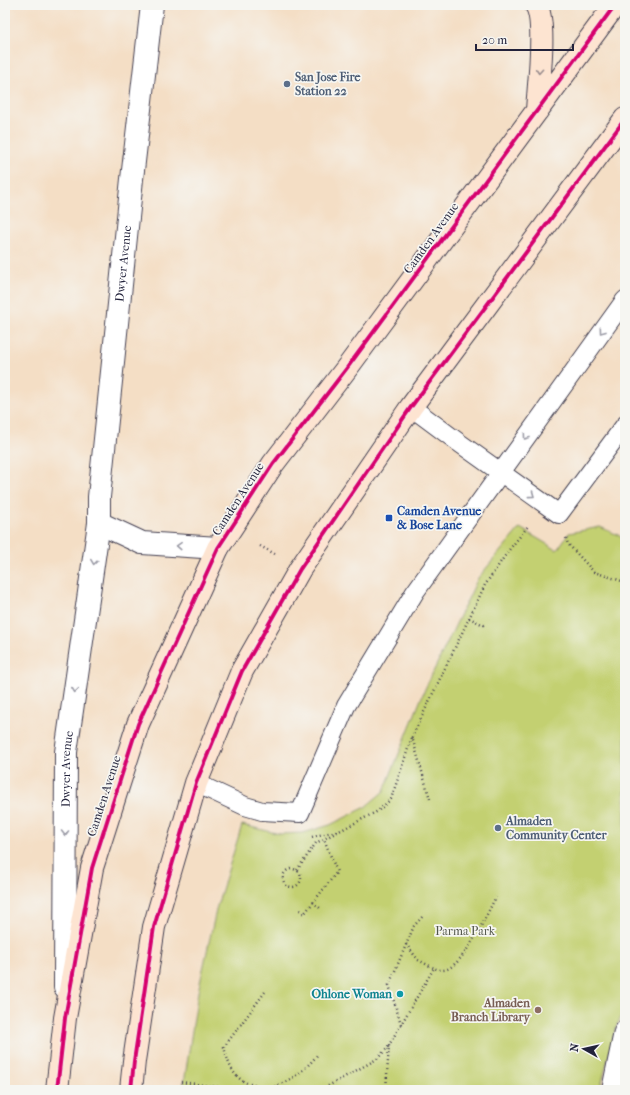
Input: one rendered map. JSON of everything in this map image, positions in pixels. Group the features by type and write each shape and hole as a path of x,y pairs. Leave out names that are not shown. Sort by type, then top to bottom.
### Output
{"main road":[{"path":"536,5 539,9 542,34 537,111"},
{"name":"Camden Avenue","path":"56,1090 65,1018 92,868 138,724 218,548 273,464 350,364 615,5"},
{"path":"130,1090 154,926 196,783 242,671 300,569 411,407 625,119"}],"street":[{"name":"Dwyer Avenue","path":"65,1018 66,752 99,523 99,497 131,187 152,5"},
{"path":"99,523 142,543 218,548"}],"lane":[{"path":"196,783 245,806 262,811 300,813 346,706 415,592 625,300"},
{"path":"411,407 552,510 625,425"},
{"path":"612,1090 625,1028"}],"path":[{"path":"297,870 316,843 378,811 390,799 412,737 485,585 509,550 552,510 568,544 594,572 625,582"},
{"path":"260,546 275,554"},
{"path":"469,618 486,626"},
{"path":"412,737 430,799"},
{"path":"300,910 304,914 337,872 324,839"},
{"path":"291,869 297,870 301,878 300,883 292,887 286,885 283,880 284,874 291,869"},
{"path":"406,944 418,960 434,968 443,970 456,964 467,950 496,897"},
{"path":"313,902 321,909"},
{"path":"401,1024 389,985 414,926 423,916"},
{"path":"321,1090 377,1059 389,1045 434,968"},
{"path":"265,992 224,1048 230,1067 237,1077 248,1084 267,1089 277,1086 309,1066 318,1054"},
{"path":"386,1090 389,1045"},
{"path":"181,1082 218,1087 222,1090"}],"green space":[{"name":"Parma Park","path":"600,527 618,535 625,540 625,1010 616,1027 600,1090 183,1090 198,992 217,906 242,825 280,834 303,833 330,825 364,808 384,791 425,689 478,578 520,528 557,550 569,533"}],"cycle path":[{"path":"57,1090 65,1018 92,868 138,724 218,548 273,464 350,364 615,5"},
{"path":"131,1090 154,927 196,783 242,671 300,569 411,407 625,119"}],"place":[{"name":"San Jose Fire Station 22","path":"287,84"},
{"name":"Camden Avenue & Bose Lane","path":"389,518"},
{"name":"Almaden Community Center","path":"498,828"},
{"name":"Ohlone Woman","path":"400,994"},
{"name":"Almaden Branch Library","path":"538,1010"}]}
